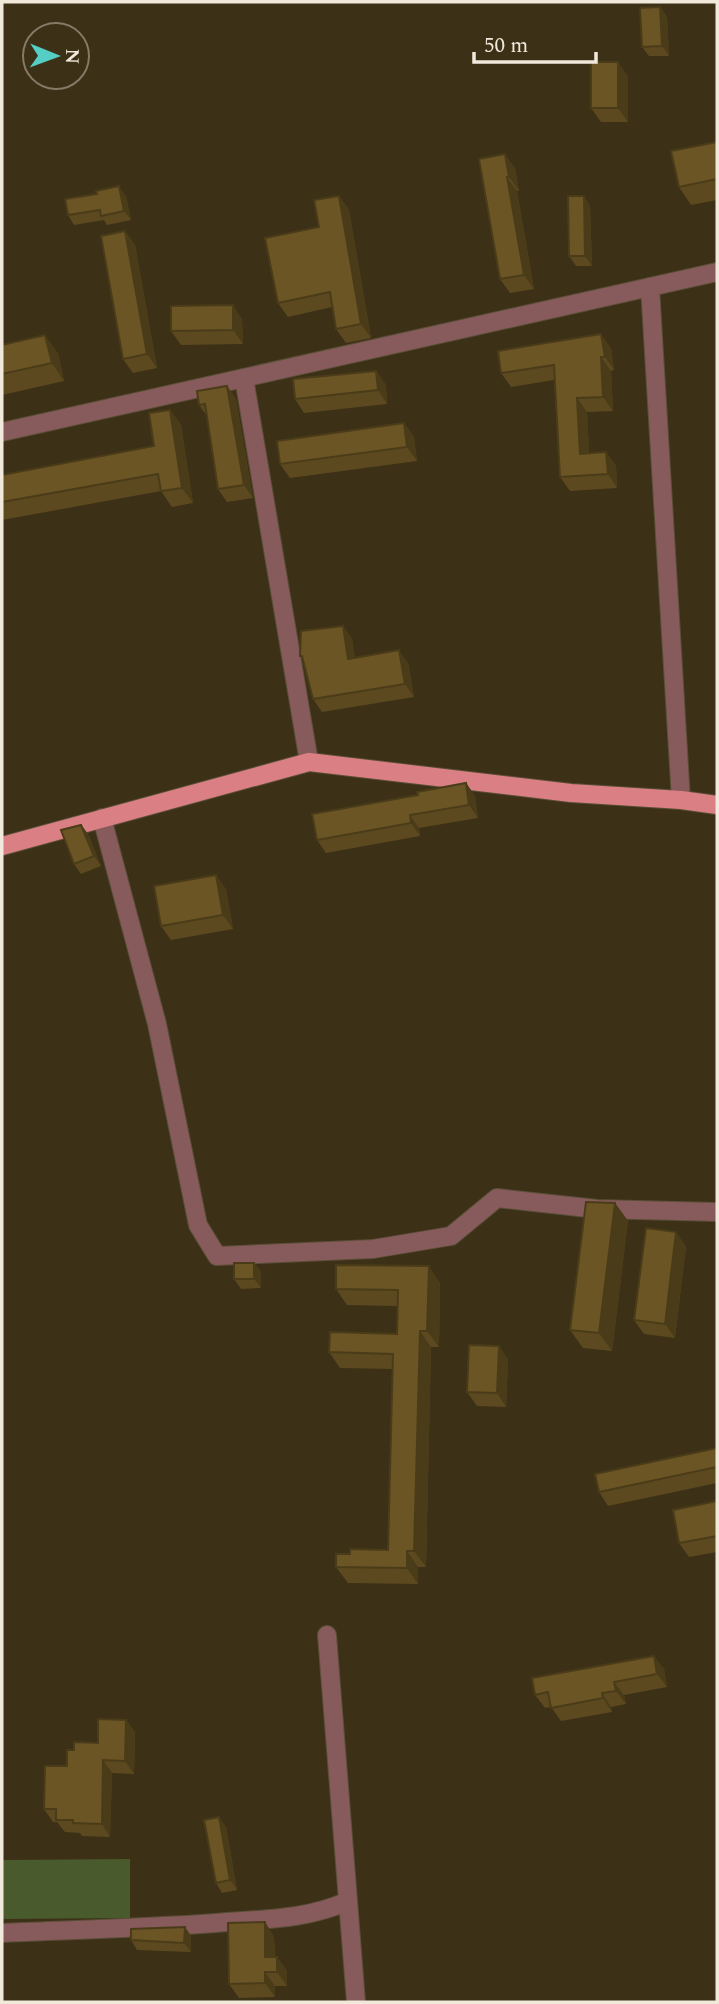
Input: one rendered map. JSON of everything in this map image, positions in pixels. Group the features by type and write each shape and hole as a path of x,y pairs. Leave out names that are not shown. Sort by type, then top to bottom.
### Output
{"main road":[{"path":"2,846 309,762 571,793 717,805"}],"street":[{"path":"2,432 717,272"},
{"path":"650,287 681,800"},
{"path":"244,379 309,762"},
{"path":"102,818 157,1024 198,1225 217,1256 373,1250 452,1236 497,1198 597,1209 717,1212"},
{"path":"327,1635 356,2002"},
{"path":"2,1933 292,1918 327,1910 348,1901"}],"green space":[{"path":"130,1859 130,1918 2,1919 2,1860"}],"building":[{"path":"660,7 662,46 642,47 640,8"},
{"path":"591,62 618,62 618,108 591,108"},
{"path":"717,142 717,179 679,187 671,151"},
{"path":"505,154 524,275 500,279 479,159"},
{"path":"119,186 124,211 101,216 100,210 68,215 65,199 97,194 96,191"},
{"path":"339,196 361,324 336,329 330,292 278,303 265,238 319,227 314,200"},
{"path":"568,196 584,196 585,256 569,256"},
{"path":"125,231 147,354 123,359 101,236"},
{"path":"233,305 233,330 171,331 171,306"},
{"path":"601,334 605,357 601,357 603,397 577,398 580,454 606,452 608,474 560,477 554,365 501,373 498,351"},
{"path":"45,335 52,363 2,374 2,345"},
{"path":"376,371 378,390 295,399 293,379"},
{"path":"227,386 244,485 218,489 205,404 199,405 197,391"},
{"path":"170,410 182,488 161,491 158,474 2,502 2,475 154,446 149,413"},
{"path":"404,423 407,447 280,464 277,441"},
{"path":"343,626 348,659 399,650 405,684 313,699 300,656 301,631"},
{"path":"466,783 469,805 410,815 411,823 317,840 312,814 418,795 417,792"},
{"path":"81,825 94,856 74,864 61,830"},
{"path":"216,875 223,915 161,926 154,886"},
{"path":"586,1202 615,1203 599,1333 570,1330"},
{"path":"646,1228 676,1232 665,1324 634,1320"},
{"path":"234,1263 254,1263 254,1279 234,1279"},
{"path":"336,1265 429,1266 427,1331 420,1331 414,1551 407,1551 407,1568 336,1567 336,1554 350,1554 350,1549 388,1550 393,1354 329,1352 330,1332 397,1334 398,1290 336,1289"},
{"path":"469,1345 499,1346 497,1393 467,1392"},
{"path":"717,1448 717,1467 599,1492 595,1474"},
{"path":"717,1501 717,1536 679,1543 673,1510"},
{"path":"654,1656 657,1674 614,1682 616,1691 602,1693 603,1698 551,1708 548,1692 535,1695 532,1678"},
{"path":"98,1719 126,1720 125,1761 103,1760 102,1824 56,1820 56,1809 44,1809 45,1766 67,1766 67,1750 74,1750 74,1742 98,1743"},
{"path":"219,1817 230,1880 216,1883 204,1820"},
{"path":"265,1922 265,1957 277,1957 277,1972 265,1972 265,1983 229,1984 228,1923"},
{"path":"185,1927 184,1943 131,1940 131,1929"}]}
